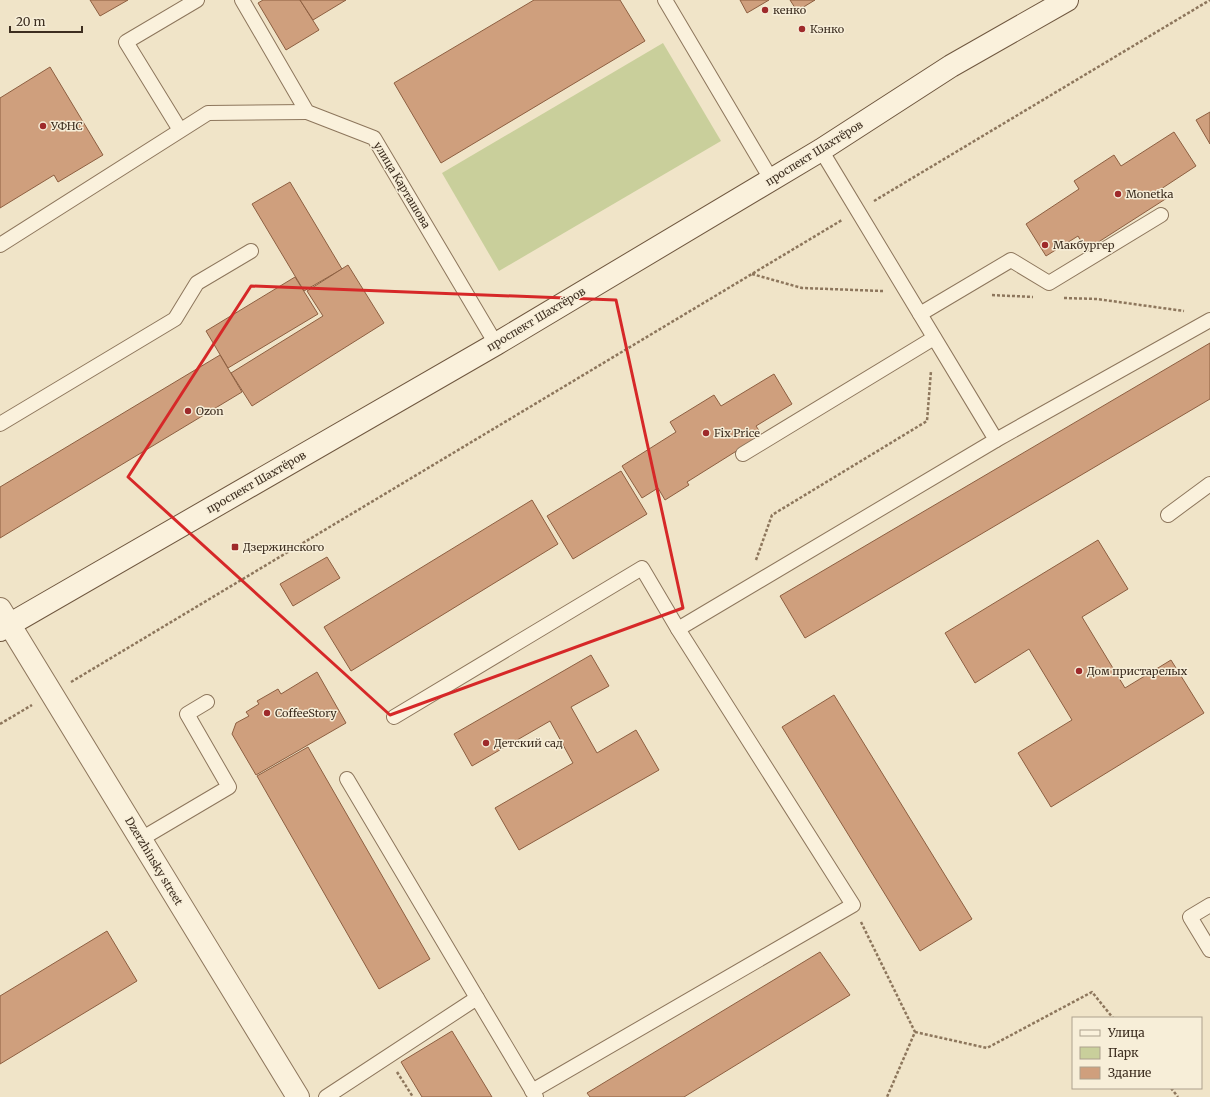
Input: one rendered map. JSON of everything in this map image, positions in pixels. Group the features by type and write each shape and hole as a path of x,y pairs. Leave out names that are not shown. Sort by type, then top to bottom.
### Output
{"main road":[{"name":"проспект Шахтёров","path":"3,621 496,344 821,150 951,66 1067,0"},
{"name":"Dzerzhinsky street","path":"3,621 52,693 298,1097"}],"lane":[{"path":"180,130 126,42 197,0"},
{"path":"0,245 208,113 307,112 242,0"},
{"path":"665,0 771,179"},
{"name":"улица Карташова","path":"307,112 374,138 496,344"},
{"path":"821,150 996,440"},
{"path":"920,314 1011,260 1049,283 1160,215"},
{"path":"0,424 175,320 197,283 250,251"},
{"path":"678,629 996,440 1210,320"},
{"path":"743,454 934,338"},
{"path":"1168,515 1210,484"},
{"path":"347,779 534,1094 853,905 678,629 642,568 394,716"},
{"path":"140,839 229,787 187,714 208,702"},
{"path":"1210,905 1190,917 1210,950"},
{"path":"326,1097 477,998"}],"path":[{"path":"0,724 1210,0"},
{"path":"1097,299 1188,312"},
{"path":"746,589 772,515 927,421 934,338"},
{"path":"853,905 915,1032 887,1097"},
{"path":"915,1032 987,1048 1092,992 1112,1017"},
{"path":"388,1056 413,1097"},
{"path":"1172,1089 1178,1097"}],"highlighted area":[{"path":"251,286 616,300 683,608 390,715 128,477"}],"green space":[{"path":"663,43 721,141 499,271 442,173"}],"building":[{"path":"90,0 128,0 100,16"},
{"path":"263,0 300,0 319,30 286,50 258,3"},
{"path":"300,0 346,0 313,20"},
{"path":"534,0 620,0 645,41 441,163 394,83"},
{"path":"740,0 769,0 747,13"},
{"path":"790,0 815,0 797,11"},
{"name":"УФНС","path":"50,67 103,155 58,182 54,175 0,208 0,98"},
{"path":"1210,112 1210,144 1196,120"},
{"name":"Monetka","path":"1174,132 1196,166 1161,189 1167,198 1086,250 1078,236 1046,256 1026,224 1079,189 1074,181 1114,155 1121,166"},
{"path":"290,182 342,269 304,291 252,204"},
{"path":"348,265 384,323 252,406 231,373 323,316 307,291"},
{"path":"295,277 318,314 228,368 206,331"},
{"path":"1210,343 1210,399 805,638 780,596"},
{"path":"220,355 242,392 0,538 0,487"},
{"path":"774,374 792,404 756,426 762,435 687,482 689,485 665,500 658,488 642,498 622,466 676,432 670,422 714,395 721,406"},
{"path":"621,471 647,514 573,559 547,516"},
{"path":"532,500 558,544 351,671 324,627"},
{"name":"Дом пристарелых","path":"1098,540 1128,589 1082,617 1125,688 1171,660 1204,713 1051,807 1018,753 1072,720 1029,649 975,683 945,633"},
{"path":"327,557 340,578 293,606 280,584"},
{"name":"Детский сад","path":"591,655 609,686 571,707 597,753 636,730 659,770 519,850 495,808 573,763 550,721 472,766 454,734"},
{"path":"317,672 346,723 256,775 232,734 236,723 249,716 246,712 259,704 257,701 278,689 281,694"},
{"path":"834,695 972,919 920,951 782,727"},
{"path":"308,747 430,959 379,989 257,776"},
{"path":"107,931 137,981 0,1064 0,996"},
{"path":"820,952 850,995 684,1097 590,1097 587,1093"},
{"path":"452,1031 492,1097 422,1097 401,1062"}],"place":[{"name":"кенко","path":"765,10"},
{"name":"Кэнко","path":"802,29"},
{"name":"УФНС","path":"43,126"},
{"name":"Monetka","path":"1118,194"},
{"name":"Макбургер","path":"1045,245"},
{"name":"Ozon","path":"188,411"},
{"name":"Fix Price","path":"706,433"},
{"name":"Дзержинского","path":"235,547"},
{"name":"Дом пристарелых","path":"1079,671"},
{"name":"CoffeeStory","path":"267,713"},
{"name":"Детский сад","path":"486,743"}]}
